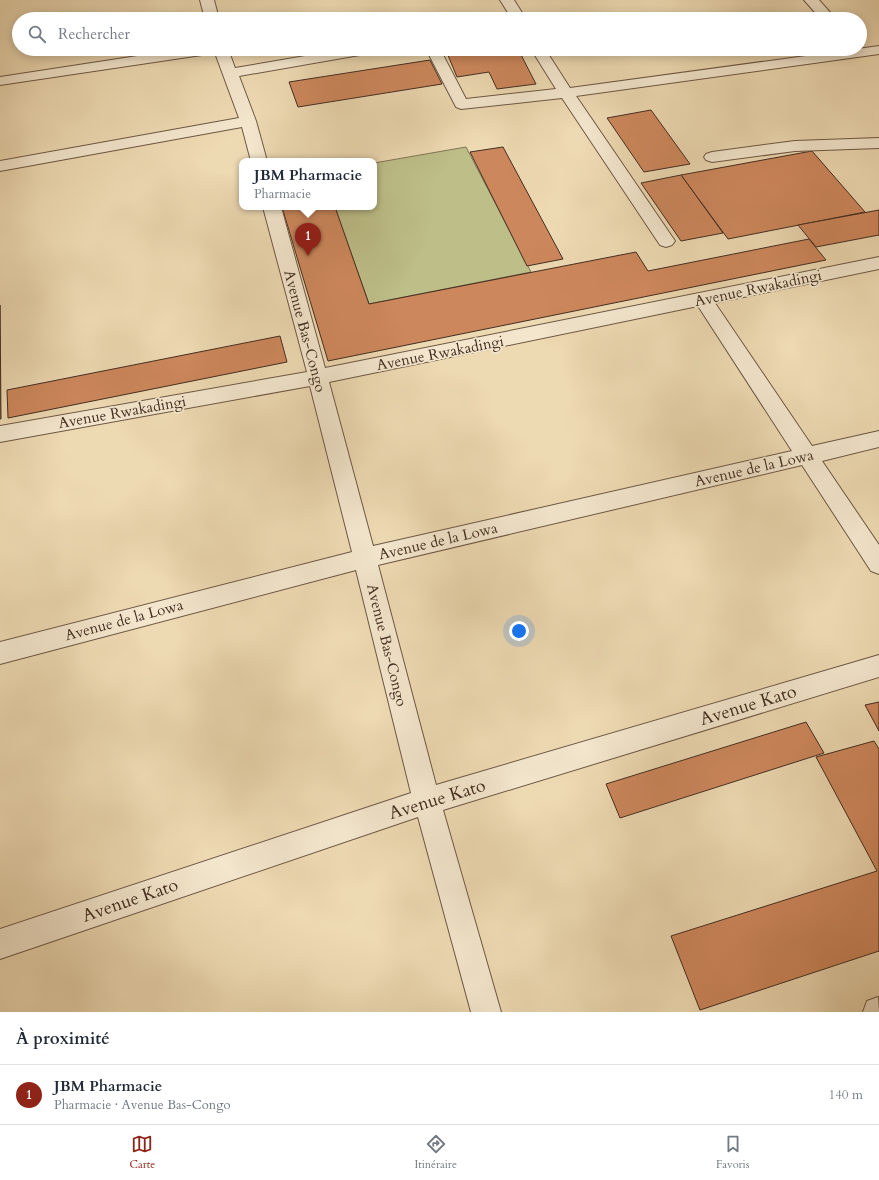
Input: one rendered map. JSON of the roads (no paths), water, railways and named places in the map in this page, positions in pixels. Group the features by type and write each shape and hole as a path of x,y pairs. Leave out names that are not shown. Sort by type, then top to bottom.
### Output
{"street":[{"path":"207,0 210,12"},
{"path":"507,0 515,12"},
{"path":"811,0 822,12"},
{"path":"0,81 166,56"},
{"path":"224,56 248,121 258,158"},
{"path":"231,73 330,56"},
{"path":"437,56 460,104 566,93 826,56"},
{"path":"542,56 666,241"},
{"path":"0,166 248,121"},
{"path":"712,157 795,146 879,143"},
{"name":"Avenue Bas-Congo","path":"273,210 318,377 427,801 486,1012"},
{"name":"Avenue Rwakadingi","path":"0,434 318,377 703,300 879,263"},
{"path":"703,300 879,564"},
{"name":"Avenue de la Lowa","path":"0,653 365,558 879,438"},
{"name":"Avenue Kato","path":"0,944 427,801 879,666"}],"place":[{"name":"JBM Pharmacie","path":"308,256"}]}
